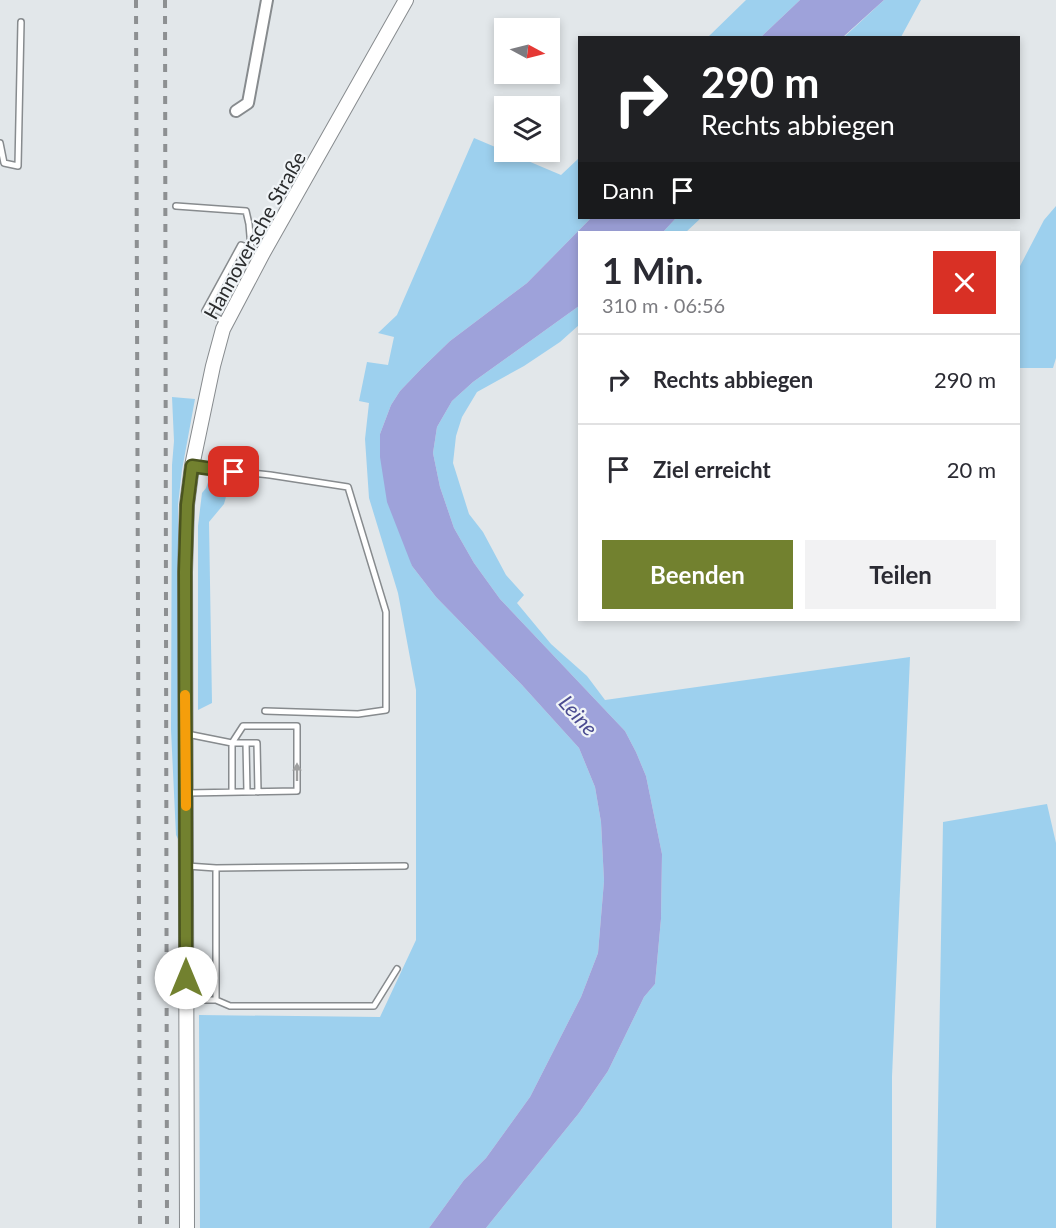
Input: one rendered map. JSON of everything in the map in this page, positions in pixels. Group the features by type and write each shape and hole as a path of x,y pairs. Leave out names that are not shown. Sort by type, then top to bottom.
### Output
{"street":[{"path":"236,111 248,103 267,0"},
{"name":"Hannoversche Straße","path":"187,1228 185,572 187,505 192,466 218,347 257,251 406,0"}],"lane":[{"path":"0,143 4,164 18,166 21,22"},
{"path":"176,206 246,211 257,251"},
{"path":"226,323 205,311 241,245 257,251"},
{"path":"192,466 348,487 386,612 386,710 358,714 265,711"},
{"path":"185,793 297,791 297,726 243,726 232,743 232,791"},
{"path":"185,734 232,743 257,743 258,792"},
{"path":"246,743 247,792"},
{"path":"186,866 216,868 405,866"},
{"path":"216,868 216,1000"},
{"path":"186,1000 216,1000 230,1006 374,1006 397,969"}],"shaded area":[{"path":"746,0 800,0 762,36 709,36"},
{"path":"884,0 921,0 902,36 845,36"},
{"path":"474,138 494,147 494,162 530,162 561,175 578,159 578,219 590,219 527,283 450,341 422,368 400,391 391,405 380,434 412,566 436,597 522,685 579,748 595,787 601,822 604,881 598,953 581,997 530,1097 486,1158 464,1180 429,1228 200,1228 199,1015 380,1017 416,940 416,690 398,593 369,498 365,439 369,403 359,401 367,362 388,365 394,337 378,333 397,315"},
{"path":"1056,206 1056,358 1053,368 1020,368 1020,266 1044,220"},
{"path":"675,219 700,219 687,231 664,231"},
{"path":"578,307 578,326 560,342 524,366 477,392 462,417 456,436 453,463 469,514 483,532 506,575 524,595 517,603 551,644 587,676 605,700 910,657 892,1077 892,1228 486,1228 579,1113 608,1071 644,997 655,984 661,919 662,854 646,776 625,731 500,599 474,563 454,528 440,487 433,453 437,427 452,401 473,382"},
{"path":"172,397 195,399 178,505 179,841 176,835 171,730 174,441"},
{"path":"208,482 223,484 227,493 224,504 209,522 212,703 198,710 198,526 202,493"},
{"path":"1047,804 1056,843 1056,1228 936,1228 943,822"}],"water":[{"path":"800,0 884,0 844,36 762,36"},
{"path":"590,219 675,219 664,231 578,231"},
{"name":"Leine","path":"578,231 578,307 473,382 452,401 437,427 433,453 440,487 454,528 474,563 500,599 625,731 636,752 646,776 662,854 661,919 655,984 644,997 608,1071 579,1113 486,1228 429,1228 464,1180 486,1158 530,1097 581,997 598,953 604,881 601,822 595,787 579,748 522,685 436,597 412,566 387,502 380,457 380,434 391,405 400,391 450,341 527,283"}],"railway":[{"path":"136,0 140,1228"},
{"path":"165,0 167,1228"}],"slow traffic":[{"path":"185,695 186,806"}],"route":[{"path":"186,978 185,572 187,505 192,466 234,472"}]}
